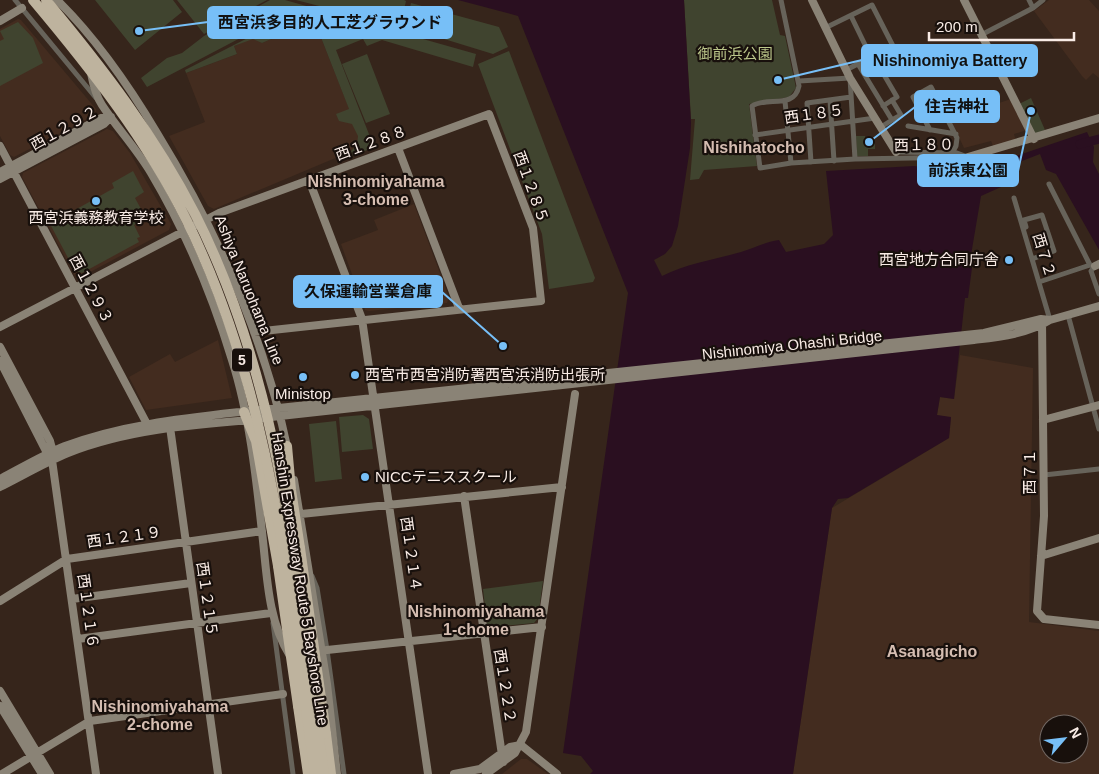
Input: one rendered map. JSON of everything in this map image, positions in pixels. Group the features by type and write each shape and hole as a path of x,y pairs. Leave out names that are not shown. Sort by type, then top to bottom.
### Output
{"highway":[{"name":"Hanshin Expressway Route 5 Bayshore Line","path":"33,0 107,92 150,156 187,220 228,318 252,392 270,472 315,774"},
{"name":"Hanshin Expressway Route 5 Bayshore Line","path":"46,0 114,86 158,150 196,216 238,315 261,390 279,471 324,774"},
{"path":"246,417 256,441 263,478 278,566 308,774"},
{"path":"287,446 291,490 331,774"}],"street":[{"path":"15,0 101,104"},
{"name":"Ashiya Naruohama Line","path":"57,0 105,56 138,102 206,219 254,332 279,412 301,514 310,568 337,774"},
{"name":"Ashiya Naruohama Line","path":"57,0 79,29 101,104 135,147 183,231 217,312 233,362 246,417 271,613 284,647 331,725"},
{"path":"62,0 95,39 105,56"},
{"path":"756,134 753,105 785,101 796,94 799,81 782,0"},
{"path":"812,0 850,78 896,152 952,153 968,157 1034,139 1099,118"},
{"path":"964,0 1034,139"},
{"path":"1029,0 1033,8"},
{"path":"981,35 1033,8 1043,0"},
{"path":"825,28 872,5 893,46 846,70"},
{"path":"0,22 22,8"},
{"path":"851,16 872,56 898,97 883,106"},
{"path":"858,64 892,120"},
{"path":"799,81 850,78"},
{"path":"850,78 855,159"},
{"path":"930,130 913,97 931,87 956,134 958,141 952,153"},
{"path":"811,162 807,103 851,97"},
{"path":"830,100 834,161"},
{"path":"881,127 901,115 892,100"},
{"path":"785,101 791,163"},
{"path":"111,117 138,102"},
{"name":"西１２８８","path":"0,327 206,219 489,114"},
{"name":"西１２８５","path":"458,308 541,301 533,228 489,114"},
{"name":"西１２９２","path":"0,179 12,169 100,118 111,117"},
{"name":"西１８５","path":"756,134 875,118"},
{"path":"908,126 956,134"},
{"name":"西１８０","path":"756,134 760,168 791,163 855,159 968,157"},
{"name":"西１２９３","path":"0,146 147,424"},
{"path":"254,332 458,308 398,148"},
{"name":"西１２９２","path":"0,172 12,169"},
{"name":"西１２１４","path":"309,180 362,319 428,774"},
{"path":"1049,184 1094,265 1092,270 1099,294"},
{"name":"西７２","path":"1014,198 1050,320"},
{"path":"1028,247 1030,240 1024,220 1042,215 1054,251 1032,259"},
{"path":"1039,282 1094,265"},
{"path":"1042,322 1099,306"},
{"path":"1068,315 1096,406 1099,429"},
{"name":"Nishinomiya Ohashi Bridge","path":"246,417 1006,332 1042,322"},
{"name":"西７１","path":"1042,322 1044,475 1042,556 1036,610 1040,617 1045,620 1099,625"},
{"path":"0,347 50,441 51,456"},
{"path":"0,361 51,456"},
{"path":"486,774 503,762 521,745 526,732 575,394"},
{"path":"1043,420 1096,406"},
{"path":"0,479 101,434 147,424 246,417"},
{"path":"0,488 51,456 170,427 246,417"},
{"name":"西１２１５","path":"170,427 218,774"},
{"name":"西１２１６","path":"51,456 96,774"},
{"path":"1044,475 1099,469"},
{"path":"301,514 562,487"},
{"name":"西１２２２","path":"464,496 503,762"},
{"name":"西１２１９","path":"0,601 67,559 262,532"},
{"path":"1042,556 1099,538"},
{"path":"310,568 317,588 344,774"},
{"path":"72,599 191,583"},
{"path":"78,639 271,613 293,774"},
{"path":"327,650 542,627"},
{"path":"0,691 34,754 42,774"},
{"path":"2,774 90,721 283,694"},
{"path":"0,706 50,774"},
{"path":"454,774 480,769 510,747 521,745 557,774"}],"shaded area":[{"path":"458,0 684,0 691,123 690,148 678,226 672,246 665,254 654,260 662,276 691,265 779,240 786,252 824,244 833,235 826,171 914,166 966,173 1087,132 1094,147 1093,162 1099,174 1099,250 1056,174 1046,170 1040,154 1022,161 1007,174 1010,183 981,196 969,267 972,268 968,298 965,298 954,399 940,397 937,415 951,417 949,438 848,498 838,499 832,508 793,774 590,774 593,771 581,756 563,753 628,293 518,16"},
{"path":"1049,0 1089,0 1099,11 1099,78 1093,73 1086,80 1082,76 1034,11"},
{"path":"18,19 21,20 96,109 95,115 14,157 10,155 0,136 0,29"},
{"path":"297,28 320,35 364,146 214,209 208,206 169,136 205,122 186,73 237,54 234,46 253,38 262,43"},
{"path":"1011,99 1027,130 1014,134 1016,141 994,148 991,141 964,148 952,122 972,112"},
{"name":"西宮浜義務教育学校","path":"107,129 113,131 130,153 171,224 169,230 79,278 75,276 22,177 23,173"},
{"path":"414,204 449,297 447,303 365,310 341,244 378,230 374,220"},
{"path":"218,340 232,398 146,410 129,377 170,354 175,362"},
{"path":"960,355 1033,368 1029,622 1099,631 1099,774 793,774 832,508 949,438 951,418 937,415 940,397 954,399"},
{"path":"521,759 527,759 548,774 502,774"}],"green space":[{"path":"95,0 173,0 182,12 135,50"},
{"path":"177,0 267,0 204,34"},
{"path":"270,0 285,0 476,54 473,67 382,40 367,46 363,39 336,50 374,147 353,156 351,151 357,145 358,136 352,124 339,121 336,114 349,109 320,35 297,28 262,43 253,39 234,46 237,54 186,73 185,70 287,18 342,32 344,30 286,14 147,87 141,78 167,58 182,53 204,36"},
{"path":"296,0 404,0 406,1 400,27"},
{"name":"御前浜公園","path":"684,0 772,0 780,35 785,36 796,88 789,97 749,104 757,166 704,170 699,179 690,180 695,119 691,119"},
{"path":"411,3 499,27 508,47 493,54 405,27"},
{"path":"18,22 33,38 43,63 0,86 0,41 4,39 0,31"},
{"path":"509,51 595,278 593,282 549,289 542,234 478,64"},
{"path":"367,54 390,114 366,123 342,64"},
{"path":"1031,98 1045,130 1034,134 1019,104"},
{"path":"856,136 865,136 865,141 875,141 875,149 868,149 868,156 857,156"},
{"path":"133,171 144,192 135,198 146,218 134,225 140,237 137,238 139,242 82,273 75,271 50,224 114,188 112,183"},
{"path":"363,415 369,419 373,449 342,452 339,417"},
{"path":"336,421 342,479 315,482 309,424"},
{"path":"543,581 538,618 534,623 492,627 487,624 483,589"}],"waterway":[{"path":"1080,144 1099,139"}],"place":[{"name":"西宮浜多目的人工芝グラウンド","path":"139,31"},
{"name":"Nishinomiya Battery","path":"778,80"},
{"name":"前浜東公園","path":"1031,111"},
{"name":"住吉神社","path":"869,142"},
{"name":"西宮浜義務教育学校","path":"96,201"},
{"name":"西宮地方合同庁舎","path":"1009,260"},
{"name":"久保運輸営業倉庫","path":"503,346"},
{"name":"西宮市西宮消防署西宮浜消防出張所","path":"355,375"},
{"name":"Ministop","path":"303,377"},
{"name":"NICCテニススクール","path":"365,477"}],"district":[{"name":"Nishihatocho","path":"754,147"},
{"name":"Nishinomiyahama 3-chome","path":"376,190"},
{"name":"Nishinomiyahama 1-chome","path":"476,620"},
{"name":"Asanagicho","path":"932,651"},
{"name":"Nishinomiyahama 2-chome","path":"160,715"}]}
